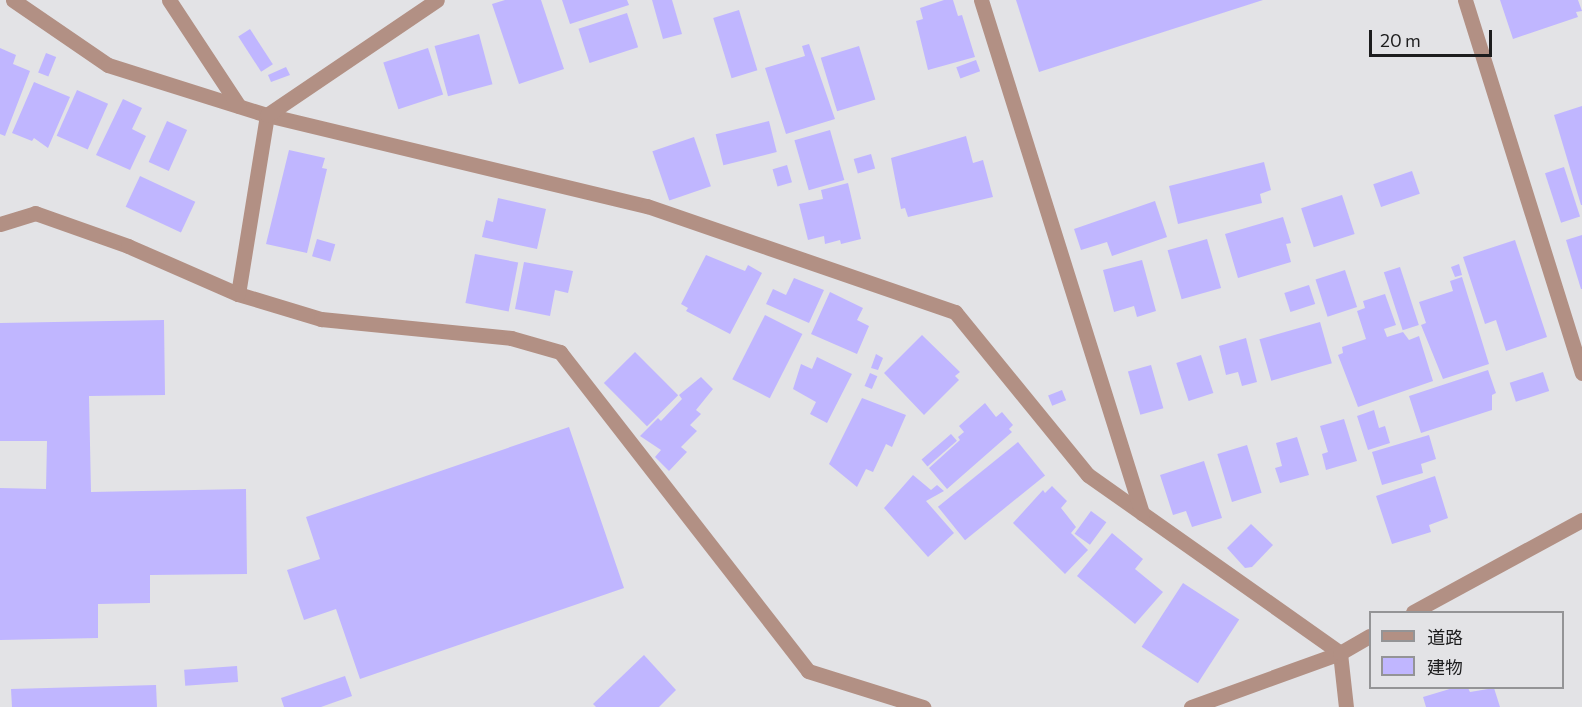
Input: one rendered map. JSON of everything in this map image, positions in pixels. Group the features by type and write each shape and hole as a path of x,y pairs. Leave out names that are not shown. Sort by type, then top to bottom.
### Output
{"street":[{"path":"13,0 108,65 267,115 647,206 955,312 1088,475 1340,653 1346,707"},
{"path":"168,0 239,106"},
{"path":"238,294 267,115 437,0"},
{"path":"981,0 1142,513"},
{"path":"1465,0 1582,373"},
{"path":"0,224 35,213 128,246 238,294 321,319 511,338 560,352 808,670 923,707"},
{"path":"1415,611 1582,520"},
{"path":"1191,707 1340,653 1369,637"}],"building":[{"path":"505,0 541,0 564,69 519,84 492,4"},
{"path":"562,0 627,0 629,5 570,24"},
{"path":"652,0 672,0 682,34 663,39"},
{"path":"944,0 953,0 958,16 962,15 975,57 928,70 916,21 923,19 920,8"},
{"path":"1016,0 1263,0 1039,72"},
{"path":"1500,0 1578,0 1582,11 1576,12 1578,17 1513,39"},
{"path":"739,10 757,70 732,78 713,18"},
{"path":"627,13 638,47 590,63 578,29"},
{"path":"250,29 273,64 261,72 238,37"},
{"path":"479,34 492,84 448,96 435,46"},
{"path":"809,44 835,119 786,134 765,68 805,56 802,46"},
{"path":"859,46 875,100 837,111 821,58"},
{"path":"0,48 16,55 13,64 30,71 5,136 0,134"},
{"path":"428,48 443,95 398,109 383,63"},
{"path":"46,53 56,57 48,77 38,72"},
{"path":"976,60 980,71 960,78 956,67"},
{"path":"286,67 290,75 271,82 268,75"},
{"path":"34,82 70,97 48,148 34,138 32,141 12,133"},
{"path":"77,90 108,104 88,150 57,136"},
{"path":"123,99 142,108 132,129 146,136 130,170 96,155"},
{"path":"1582,106 1582,205 1581,205 1554,115"},
{"path":"167,121 187,130 169,171 149,162"},
{"path":"769,121 777,152 723,165 716,134"},
{"path":"830,130 844,180 809,190 794,140"},
{"path":"966,136 973,163 983,160 993,197 908,217 905,208 901,209 891,158"},
{"path":"694,137 711,186 669,200 652,151"},
{"path":"289,150 325,158 322,168 327,169 307,253 266,244"},
{"path":"871,154 875,168 858,173 854,159"},
{"path":"1264,162 1271,190 1260,194 1262,203 1178,224 1169,186"},
{"path":"787,165 792,182 778,186 773,169"},
{"path":"1564,167 1580,216 1561,223 1545,173"},
{"path":"1412,171 1420,194 1381,207 1373,184"},
{"path":"140,176 195,202 181,233 126,207"},
{"path":"848,183 861,239 841,244 840,240 825,244 824,236 808,240 799,204 823,199 821,190"},
{"path":"1342,195 1355,234 1314,247 1301,208"},
{"path":"498,198 546,209 537,249 482,237 486,220 493,222"},
{"path":"1155,201 1167,237 1112,256 1107,242 1081,250 1074,229"},
{"path":"1283,217 1291,243 1286,244 1291,262 1238,278 1225,234"},
{"path":"1582,235 1582,289 1581,289 1566,240"},
{"path":"317,239 335,244 330,262 312,256"},
{"path":"1207,239 1221,288 1182,299 1168,250"},
{"path":"1515,240 1547,337 1506,351 1496,320 1485,324 1463,257"},
{"path":"475,254 518,262 509,311 465,303"},
{"path":"706,255 745,271 748,265 762,273 730,334 686,311 688,308 681,304"},
{"path":"1142,260 1156,311 1137,317 1134,306 1114,312 1103,270"},
{"path":"524,262 573,271 568,293 555,290 550,316 515,309"},
{"path":"1459,264 1462,275 1455,277 1451,267"},
{"path":"1400,267 1419,325 1403,330 1384,272"},
{"path":"1345,270 1357,307 1328,317 1316,280"},
{"path":"1462,277 1489,364 1443,379 1421,325 1426,323 1419,302 1453,291 1450,281"},
{"path":"794,278 824,290 809,323 766,304 773,289 786,295"},
{"path":"1309,285 1315,304 1290,312 1284,293"},
{"path":"830,292 863,308 857,320 869,326 857,354 811,334"},
{"path":"1385,294 1396,325 1384,329 1387,337 1403,332 1409,340 1419,336 1433,381 1358,407 1338,355 1343,353 1342,347 1366,339 1357,311 1365,308 1363,301"},
{"path":"765,315 802,334 770,398 732,379"},
{"path":"164,320 165,395 89,396 91,492 246,489 247,574 150,575 150,603 98,604 98,638 0,640 0,488 46,489 47,441 0,441 0,323"},
{"path":"1320,322 1332,363 1271,381 1259,339"},
{"path":"922,335 960,372 955,376 959,380 924,415 884,373"},
{"path":"1246,338 1257,382 1242,386 1238,372 1226,375 1219,346"},
{"path":"635,352 678,395 647,426 604,383"},
{"path":"876,354 883,358 878,370 871,368"},
{"path":"1201,355 1213,393 1189,401 1176,363"},
{"path":"817,357 852,374 827,423 810,414 816,402 793,389 801,364 812,369"},
{"path":"1151,365 1163,408 1140,415 1128,372"},
{"path":"1488,370 1496,393 1492,395 1492,410 1421,433 1409,396"},
{"path":"1543,372 1549,391 1516,402 1510,383"},
{"path":"870,373 877,376 872,389 865,386"},
{"path":"701,377 713,389 696,410 701,414 690,425 697,431 681,447 687,452 669,471 655,457 661,450 640,436 658,418 661,421 682,399 679,395"},
{"path":"1062,390 1066,400 1052,406 1048,396"},
{"path":"862,398 906,415 892,447 886,444 873,472 866,469 857,487 829,464"},
{"path":"985,403 996,417 1002,412 1013,425 1009,429 1012,432 947,489 929,468 960,440 958,437 964,432 959,426"},
{"path":"1374,410 1379,428 1385,426 1390,443 1368,450 1357,416"},
{"path":"1344,419 1357,461 1326,470 1322,454 1328,452 1320,426"},
{"path":"569,427 624,588 360,679 336,609 304,620 287,570 320,559 306,517"},
{"path":"951,434 957,441 927,466 922,460"},
{"path":"1429,435 1436,459 1421,464 1423,473 1382,485 1372,452"},
{"path":"1297,437 1309,475 1280,483 1275,468 1282,466 1276,443"},
{"path":"1018,442 1045,475 965,540 938,507"},
{"path":"1247,445 1262,493 1232,502 1217,454"},
{"path":"1204,461 1222,518 1192,527 1186,511 1173,515 1160,475"},
{"path":"913,475 931,490 937,485 944,491 926,501 954,533 928,557 884,508"},
{"path":"1435,476 1448,518 1429,525 1431,532 1392,544 1376,496"},
{"path":"1052,486 1067,501 1061,508 1076,527 1071,533 1088,550 1065,574 1013,523 1043,490 1045,493"},
{"path":"1091,511 1106,522 1090,545 1075,534"},
{"path":"1251,524 1273,545 1252,567 1245,568 1227,548"},
{"path":"1112,533 1143,559 1135,569 1163,592 1135,624 1077,576"},
{"path":"1183,583 1239,619 1198,683 1142,647"},
{"path":"644,655 676,690 659,707 596,707 593,704"},
{"path":"237,666 238,682 185,686 184,670"},
{"path":"345,676 352,696 321,707 284,707 281,698"},
{"path":"156,685 157,707 12,707 11,689"},
{"path":"1450,689 1468,689 1470,692 1494,689 1500,707 1426,707 1423,697"}]}
